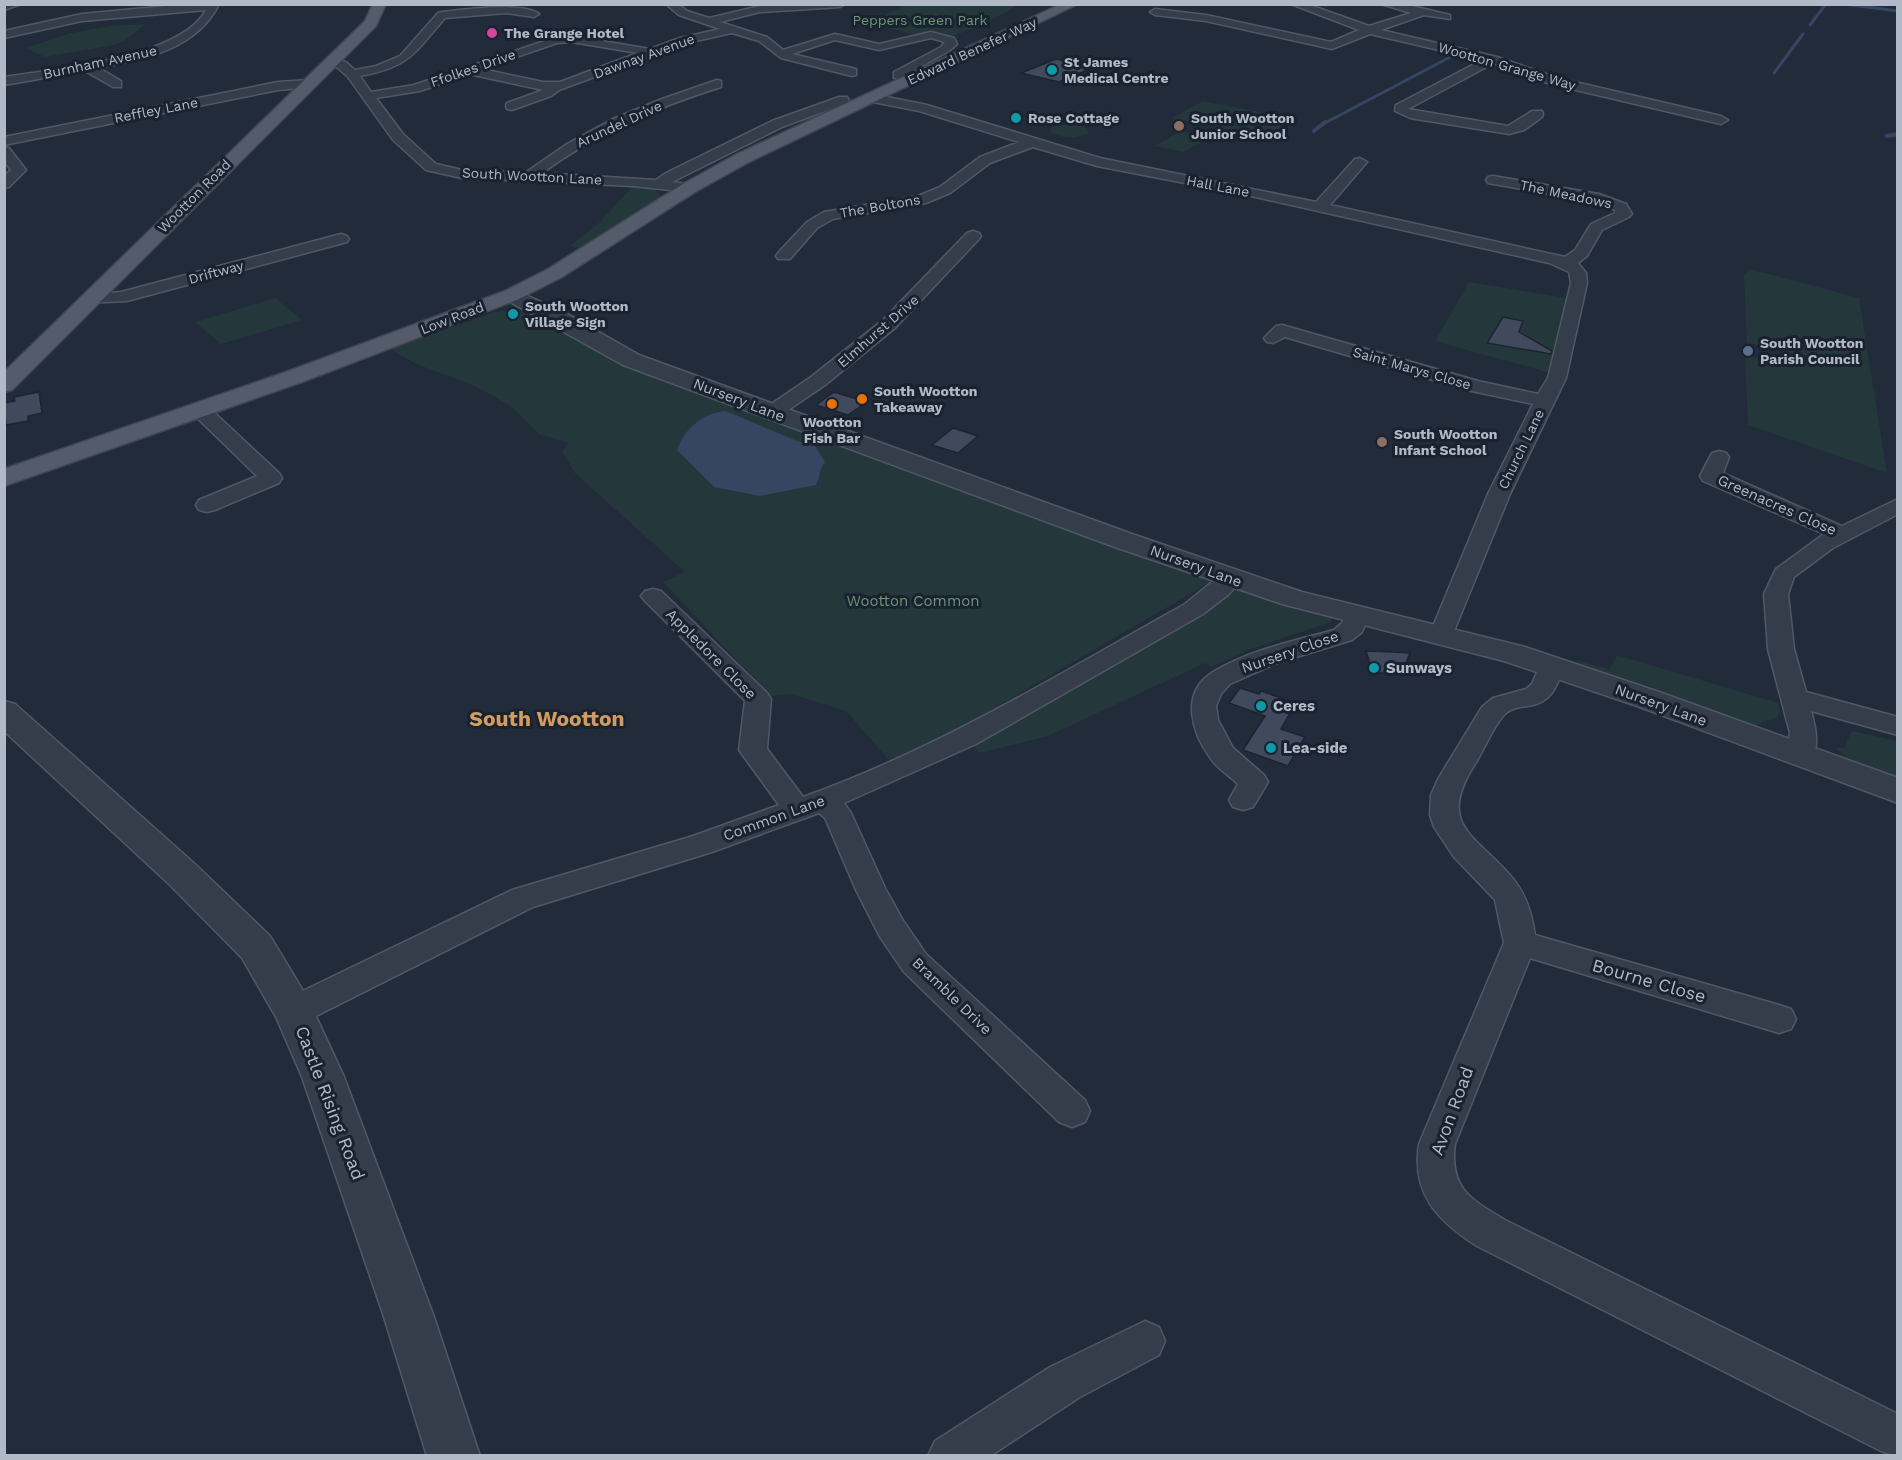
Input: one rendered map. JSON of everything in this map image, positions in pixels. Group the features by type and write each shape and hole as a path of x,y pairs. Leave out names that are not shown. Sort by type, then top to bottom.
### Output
{"main road":[{"name":"Wootton Road","path":"4,385 308,84 339,69 380,4"},
{"name":"Edward Benefer Way","path":"872,98 1072,4"},
{"name":"Low Road","path":"4,478 294,377 512,295 564,267 743,158 872,98"}],"street":[{"path":"4,7 16,4"},
{"path":"671,4 676,10 763,39 781,54 847,71 817,80"},
{"path":"709,21 760,9 840,4"},
{"path":"1165,4 1150,14 1229,23 1331,46 1349,37 1424,12"},
{"name":"Wootton Grange Way","path":"1296,4 1372,31 1493,59 1554,81 1721,120"},
{"path":"1386,4 1446,17"},
{"path":"4,35 81,17 213,5"},
{"name":"Burnham Avenue","path":"4,81 135,57 170,46 207,18 213,5"},
{"path":"339,69 391,65 409,53 437,15 506,10 534,14"},
{"path":"1229,23 1251,13"},
{"name":"Dawnay Avenue","path":"510,107 547,93 555,87 684,40 734,28"},
{"path":"823,28 812,32 879,47 931,35 950,40 951,44 945,49 898,75"},
{"name":"Ffolkes Drive","path":"367,96 416,88 568,33 650,52"},
{"path":"781,54 835,37"},
{"path":"409,53 427,53"},
{"path":"1493,59 1401,108 1401,111 1509,130 1519,127 1537,114"},
{"path":"86,66 112,86 132,83"},
{"name":"South Wootton Lane","path":"339,69 367,96 398,137 431,167 462,174 660,184 689,189"},
{"name":"Dawnay Avenue","path":"468,70 555,87"},
{"name":"Arundel Drive","path":"528,177 570,147 616,122 666,101 721,83"},
{"name":"Reffley Lane","path":"4,141 278,86 308,84"},
{"name":"Hall Lane","path":"872,98 922,108 1097,162 1235,189 1566,263"},
{"path":"660,184 671,176 722,155 779,125 840,102"},
{"name":"The Boltons","path":"784,256 812,225 829,215 853,209 896,206 932,196 945,190 982,162 1030,142"},
{"path":"4,152 19,170 4,184"},
{"path":"1344,159 1377,165"},
{"path":"1319,208 1360,162"},
{"name":"The Meadows","path":"1493,180 1599,198 1621,207 1624,214 1593,230 1581,255 1566,263"},
{"name":"Elmhurst Drive","path":"771,413 835,368 889,324 974,236"},
{"path":"781,238 797,241"},
{"name":"Driftway","path":"92,299 121,297 341,239"},
{"name":"Church Lane","path":"1442,636 1499,494 1559,373 1579,283 1577,270 1566,263"},
{"name":"Nursery Lane","path":"512,295 631,360 771,413 1231,578 1357,616 1486,646 1551,666 1898,791"},
{"name":"Saint Marys Close","path":"1282,331 1474,386 1544,401"},
{"path":"199,409 271,478 207,505"},
{"name":"Greenacres Close","path":"1708,468 1842,534"},
{"path":"1800,756 1804,733 1781,649 1776,594 1784,574 1825,543 1898,505"},
{"name":"Common Lane","path":"294,1011 523,898 702,844 886,775 966,738 1194,609 1221,589 1231,578"},
{"name":"Appledore Close","path":"653,596 758,699 753,750 810,804"},
{"name":"Nursery Close","path":"1243,800 1254,782 1222,754 1205,720 1203,706 1209,691 1221,678 1268,657 1343,635 1353,627 1357,616"},
{"path":"1520,943 1515,908 1503,887 1461,846 1448,823 1443,804 1450,782 1494,708 1509,699 1534,697 1544,687 1551,666"},
{"path":"1796,698 1898,726"},
{"name":"Castle Rising Road","path":"4,712 183,875 256,946 294,1011 323,1077 409,1317 454,1455"},
{"name":"Bramble Drive","path":"810,804 837,813 871,890 891,928 915,963 1072,1111"},
{"name":"Bourne Close","path":"1520,943 1779,1021"},
{"name":"Avon Road","path":"1520,943 1437,1144 1433,1160 1437,1182 1450,1202 1468,1219 1491,1233 1898,1437"},
{"path":"950,1455 1065,1382 1145,1341"}],"green space":[{"name":"Peppers Green Park","path":"907,5 1018,5 988,22 951,37 940,33 921,36 867,23"},
{"path":"146,24 124,41 114,45 45,57 26,48 71,33 110,26"},
{"path":"1203,101 1295,119 1266,138 1172,118"},
{"path":"1067,124 1085,127 1089,133 1069,137 1050,132 1052,127"},
{"path":"1181,131 1210,137 1184,152 1154,146"},
{"path":"634,185 655,190 660,197 580,248 570,246 599,223"},
{"path":"1750,269 1859,298 1887,473 1748,425 1745,357 1767,358 1767,355 1785,358 1784,349 1747,343 1744,275"},
{"path":"1469,282 1567,298 1550,373 1435,341"},
{"path":"275,298 302,320 221,344 195,322"},
{"name":"Wootton Common","path":"528,311 697,391 699,395 707,394 1213,577 1212,581 955,731 890,761 846,711 791,694 771,696 663,582 685,572 575,473 562,451 569,443 539,434 509,405 475,386 416,364 391,349 494,312"},
{"path":"1244,588 1334,616 1331,622 1248,650 1211,667 1205,663 1048,736 979,753 971,743 1221,596 1235,589"},
{"path":"1617,655 1778,703 1780,711 1778,717 1755,725 1660,694 1661,691 1642,684 1640,687 1578,663 1578,661 1610,669"},
{"path":"1852,731 1897,741 1897,777 1863,766 1848,758 1835,747 1844,748"}],"water":[{"path":"726,411 797,441 815,446 825,462 816,485 760,496 714,487 677,450 685,435 702,418"}],"building":[{"name":"St James Medical Centre","path":"1056,59 1094,67 1059,82 1021,73"},
{"path":"1503,317 1523,321 1519,332 1552,351 1551,354 1487,343"},
{"path":"39,392 42,413 28,416 28,421 6,425 4,403 15,401 14,397"},
{"path":"834,392 867,402 848,415 816,405"},
{"path":"953,428 978,436 958,453 932,445"},
{"name":"Sunways","path":"1366,651 1410,653 1402,673 1373,673"},
{"path":"1240,688 1259,694 1261,691 1284,699 1282,702 1286,704 1283,708 1291,711 1281,729 1305,737 1288,766 1243,750 1265,716 1229,703"}],"waterway":[{"path":"1810,25 1826,4"},
{"path":"1843,4 1898,11"},
{"path":"1774,73 1803,34"},
{"path":"1323,124 1456,54"},
{"path":"1314,131 1325,122"},
{"path":"1887,136 1898,134"}],"place":[{"name":"The Grange Hotel","path":"492,33"},
{"name":"St James Medical Centre","path":"1052,70"},
{"name":"Rose Cottage","path":"1016,118"},
{"name":"South Wootton Junior School","path":"1179,126"},
{"name":"South Wootton Village Sign","path":"513,314"},
{"name":"South Wootton Parish Council","path":"1748,351"},
{"name":"South Wootton Takeaway","path":"862,399"},
{"name":"Wootton Fish Bar","path":"832,404"},
{"name":"South Wootton Infant School","path":"1382,442"},
{"name":"Sunways","path":"1374,668"},
{"name":"Ceres","path":"1261,706"},
{"name":"Lea-side","path":"1271,748"}],"district":[{"name":"South Wootton","path":"547,719"}]}
